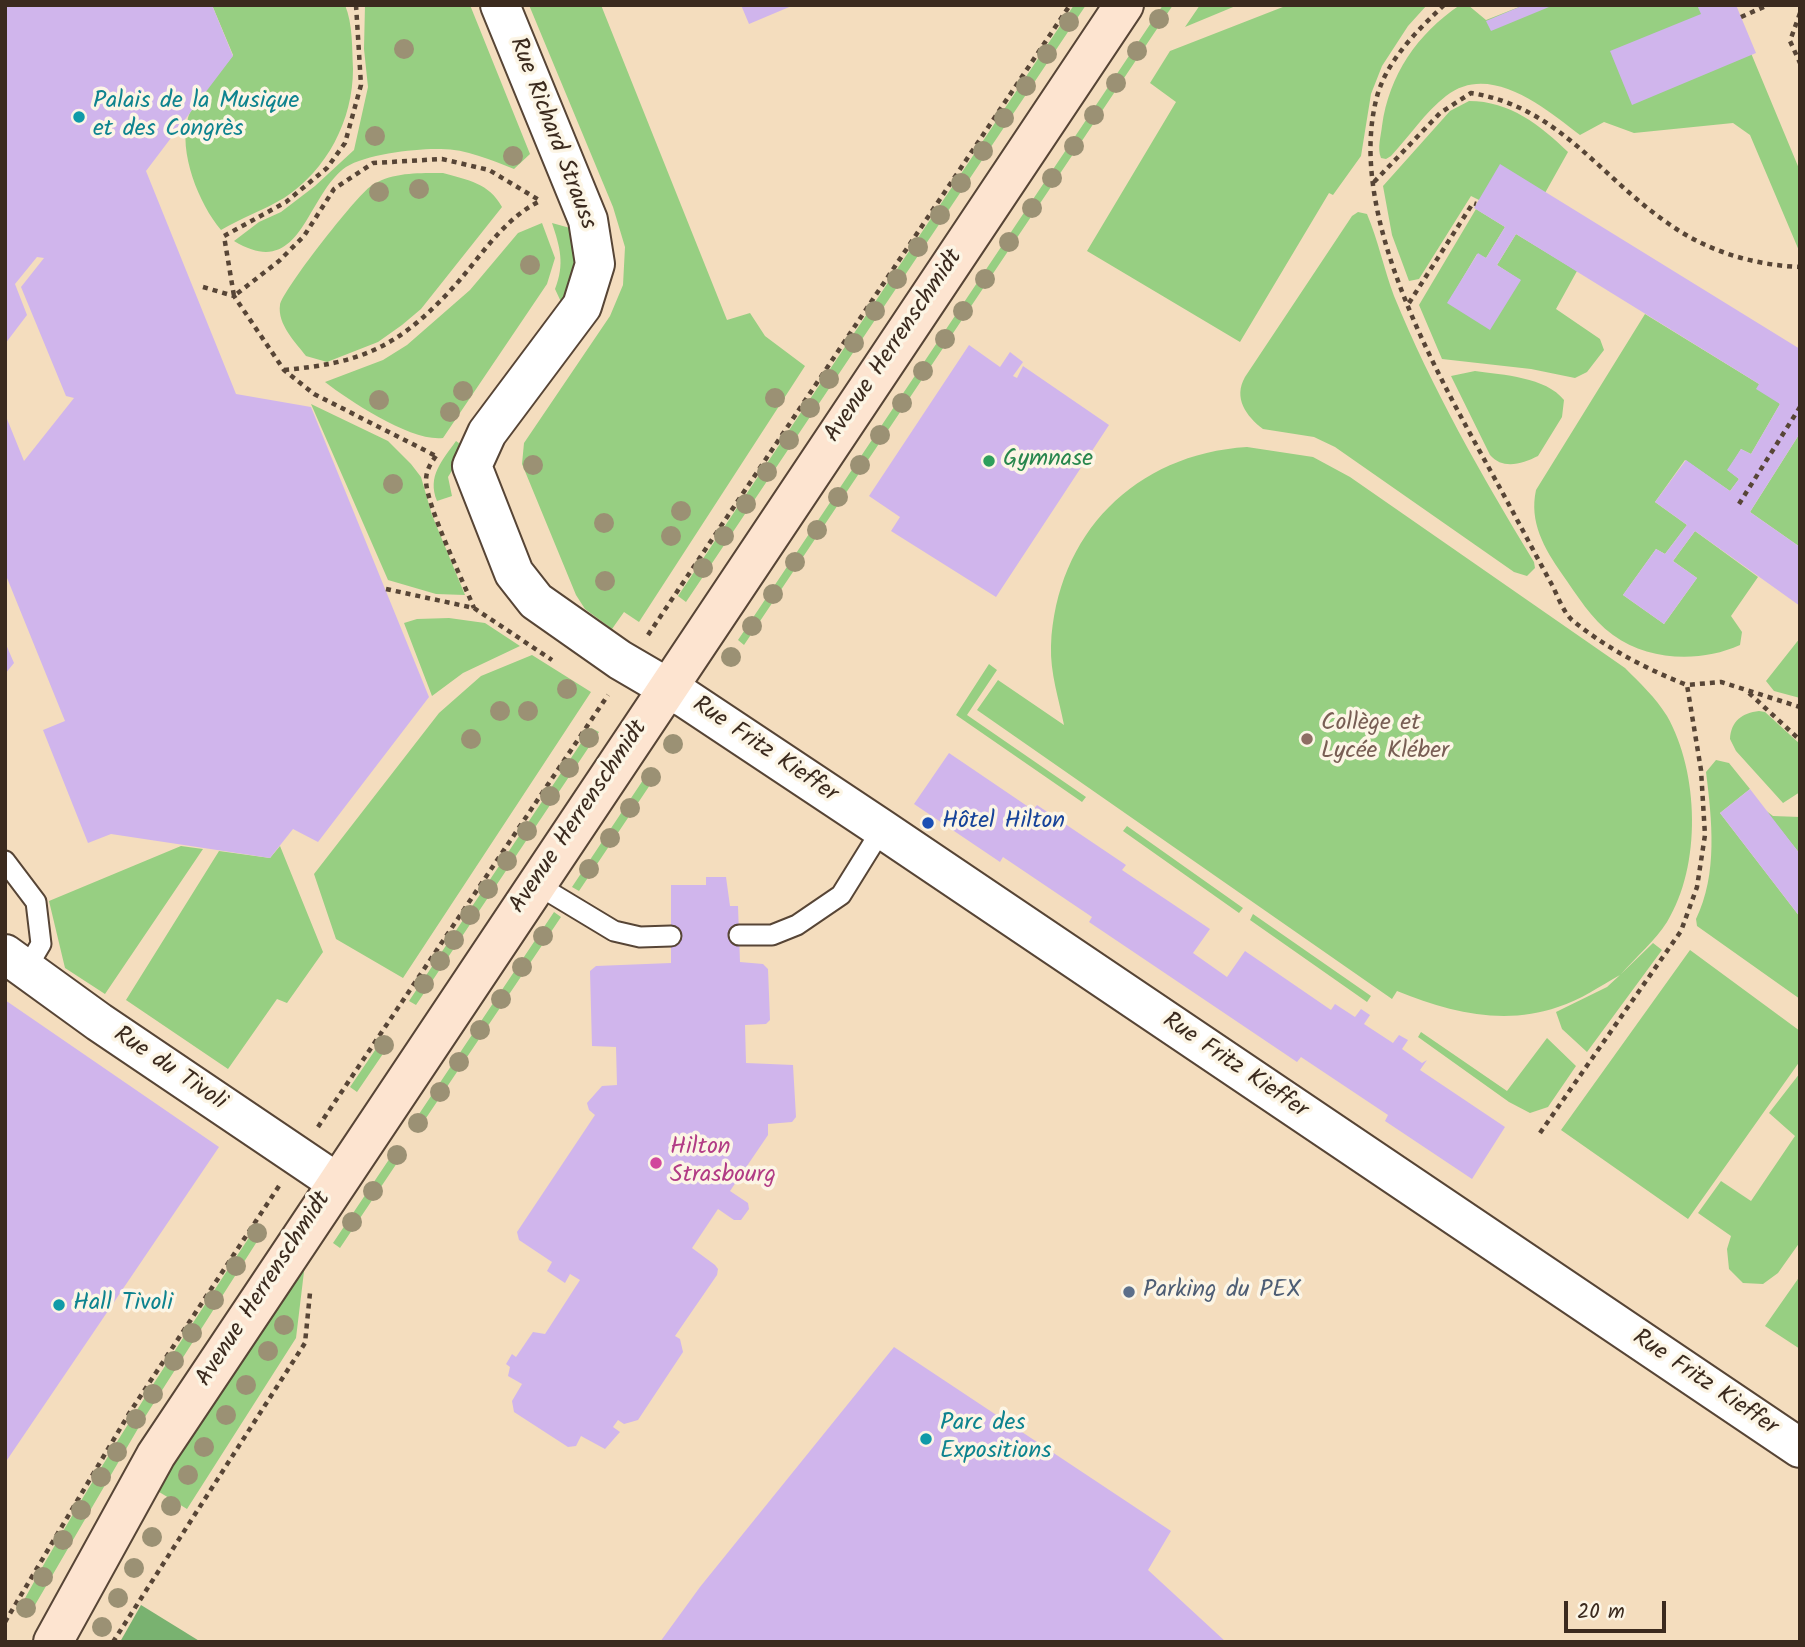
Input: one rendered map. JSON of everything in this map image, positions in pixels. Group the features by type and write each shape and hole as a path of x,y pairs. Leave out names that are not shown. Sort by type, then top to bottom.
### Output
{"main road":[{"name":"Avenue Herrenschmidt","path":"53,1642 156,1455 1124,5"}],"street":[{"name":"Rue Richard Strauss","path":"472,466 487,433 582,306 595,264 588,220 500,5"},
{"path":"472,466 514,573 536,601 667,689"},
{"name":"Rue Fritz Kieffer","path":"667,689 882,829 1800,1448"},
{"name":"Rue du Tivoli","path":"15,963 336,1182"}],"lane":[{"path":"739,935 772,935 797,925 841,895 882,829"},
{"path":"5,861 36,902 41,944 15,963"},
{"path":"536,884 614,931 640,937 671,936"}],"path":[{"path":"356,5 361,85 345,143 327,168 286,202 225,236 234,296 284,370 314,394 439,457 472,466"},
{"name":"Avenue Herrenschmidt","path":"5,1622 130,1412 1070,5"},
{"path":"1444,5 1395,58 1378,93 1372,138 1380,227 1434,365 1570,618 1646,669 1687,685 1721,682 1800,707"},
{"path":"1741,16 1768,5"},
{"path":"1800,13 1790,41 1800,63"},
{"path":"1374,182 1440,113 1471,93 1501,98 1539,116 1669,224 1713,249 1772,266 1800,267"},
{"path":"234,296 279,261 304,236 334,189 373,163 442,159 489,170 539,200"},
{"path":"284,370 356,359 386,345 448,293 498,231 539,200 577,191"},
{"path":"1409,304 1473,203 1476,205"},
{"path":"203,287 234,296"},
{"path":"1739,504 1800,407"},
{"path":"386,589 474,608 556,663"},
{"path":"1540,1133 1681,931 1697,887 1705,835 1701,770 1687,685"},
{"path":"1747,691 1800,740"}],"green space":[{"path":"212,5 345,5 349,20 353,69 352,88 343,125 325,158 313,173 284,198 221,230 198,192 188,162 186,146 190,112 233,55"},
{"path":"365,5 470,5 530,154 514,169 450,149 406,151 355,162 332,180 289,243 274,251 257,251 234,241 259,222 281,212 315,186 354,150 368,87 364,49"},
{"path":"529,5 601,5 727,320 750,313 765,336 805,366 639,622 624,612 612,629 585,609 576,595 522,464 524,443 610,316 623,285 625,247 613,207"},
{"path":"1074,5 1086,5 686,602 678,596"},
{"path":"1163,5 1173,5 744,645 738,640"},
{"path":"1200,5 1238,5 1185,27"},
{"path":"1288,5 1427,5 1408,26 1382,66 1371,94 1361,156 1333,195 1329,193 1240,342 1087,251 1176,102 1150,83 1170,51"},
{"path":"1460,5 1468,5 1486,20 1524,5 1731,5 1800,171 1800,253 1750,135 1733,123 1634,133 1604,122 1580,135 1551,113 1517,93 1499,86 1481,84 1463,87 1446,96 1391,156 1381,158 1379,150 1386,107 1398,73 1418,43"},
{"path":"1469,101 1498,105 1523,116 1568,152 1545,193 1479,200 1471,196 1419,279 1409,281 1392,235 1383,186 1450,111"},
{"path":"443,173 484,188 502,207 421,309 402,325 378,342 327,362 306,356 288,333 281,319 280,305 306,264 336,224 371,186 396,176"},
{"path":"1476,209 1505,227 1486,258 1477,254 1448,303 1520,280 1497,265 1516,234 1577,271 1556,309 1600,339 1604,350 1587,372 1575,378 1531,369 1442,359 1419,305"},
{"path":"1358,212 1367,214 1394,296 1441,398 1534,562 1535,568 1527,576 1514,572 1335,447 1314,437 1263,429 1243,406 1240,392 1245,377 1352,216"},
{"path":"542,223 555,258 547,284 443,438 415,434 382,419 325,382 383,360 407,345 470,290 518,233"},
{"path":"552,223 570,228 575,248 572,276 562,304 555,289 560,272 560,256"},
{"path":"1645,314 1759,384 1780,404 1751,454 1741,449 1728,470 1739,479 1730,491 1685,460 1655,502 1687,525 1665,554 1656,549 1623,595 1664,624 1697,578 1673,561 1695,531 1758,577 1731,616 1742,632 1740,645 1708,655 1675,656 1642,650 1627,644 1605,629 1562,574 1549,554 1536,524 1536,490"},
{"path":"1475,371 1535,382 1556,392 1564,400 1562,417 1538,456 1507,464 1490,455 1451,376"},
{"path":"311,404 388,441 411,464 421,477 432,515 465,595 436,594 388,580"},
{"path":"1800,433 1800,547 1750,512"},
{"path":"456,441 466,448 448,477 452,496 437,501 434,492 435,476"},
{"path":"1247,447 1313,457 1350,477 1625,668 1667,716 1678,739 1690,791 1691,847 1686,874 1667,922 1621,974 1653,943 1662,950 1587,1052 1562,1029 1556,1012 1607,987 1620,975 1582,997 1538,1013 1497,1016 1476,1014 1436,1005 1397,991 1392,999 977,710 998,680 1064,725 1053,676 1051,646 1056,606 1068,569 1086,536 1109,507 1137,484 1170,465 1207,453"},
{"path":"449,618 485,623 520,646 463,673 432,696 404,623 417,619"},
{"path":"1800,638 1800,698 1774,691 1766,681"},
{"path":"532,655 591,692 403,978 336,939 314,874 439,713 481,676"},
{"path":"989,664 997,670 967,715 1086,797 1082,802 956,715"},
{"path":"1759,711 1765,712 1800,744 1800,792 1783,803 1736,751 1730,739 1738,719"},
{"path":"591,728 599,732 416,1005 409,1001"},
{"path":"1716,760 1729,763 1750,789 1720,813 1800,917 1800,999 1697,926 1696,919 1708,884 1712,847 1706,772"},
{"path":"651,768 658,773 579,891 572,887"},
{"path":"1765,810 1773,816 1800,817 1800,854"},
{"path":"1127,826 1243,908 1239,913 1123,831"},
{"path":"181,846 203,849 105,994 65,968 49,901"},
{"path":"280,846 323,952 287,1003 277,999 228,1069 126,1000 219,851 270,858"},
{"path":"554,912 561,917 418,1130 411,1126"},
{"path":"1253,914 1371,996 1367,1002 1250,920"},
{"path":"1690,950 1800,1031 1800,1061 1688,1219 1561,1130"},
{"path":"1421,1032 1507,1091 1547,1038 1576,1066 1548,1107 1530,1113 1509,1102 1418,1037"},
{"path":"384,1037 391,1042 357,1092 350,1087"},
{"path":"1800,1073 1800,1242 1778,1273 1763,1284 1743,1283 1729,1269 1727,1249 1731,1236 1698,1213 1721,1181 1751,1201 1795,1136 1769,1113"},
{"path":"396,1149 403,1154 340,1248 333,1243"},
{"path":"258,1224 265,1229 143,1420 28,1617 18,1611 104,1463"},
{"path":"306,1255 296,1338 187,1509 151,1487"},
{"path":"1800,1276 1800,1349 1765,1326"},
{"path":"141,1605 201,1642 120,1642"}],"building":[{"path":"5,5 212,5 233,56 146,171 236,394 311,407 429,697 318,842 293,829 270,858 111,834 88,843 43,730 65,721 5,573 5,414 24,461 74,398 66,396 21,287 44,258 37,257 15,284 27,315 5,344"},
{"path":"741,5 794,5 749,24"},
{"path":"1524,5 1549,7 1491,31 1486,21"},
{"path":"1697,5 1736,5 1756,53 1632,105 1610,51 1701,14"},
{"path":"1500,164 1800,349 1800,433 1750,512 1800,547 1800,606 1695,531 1673,561 1697,578 1664,624 1623,595 1656,549 1665,554 1687,525 1655,502 1686,460 1730,491 1739,479 1727,470 1741,449 1751,454 1780,404 1756,389 1759,384 1516,234 1497,265 1521,280 1490,330 1447,303 1478,253 1486,258 1505,227 1474,208"},
{"name":"Gymnase","path":"969,345 1000,367 1010,352 1023,362 1013,376 1017,378 1023,366 1109,425 996,597 891,531 900,517 869,496"},
{"path":"5,642 14,663 5,674"},
{"path":"949,753 1033,810 1037,805 1126,865 1122,870 1210,929 1193,953 1227,977 1245,951 1331,1010 1335,1004 1355,1017 1361,1009 1370,1015 1364,1024 1393,1043 1399,1035 1408,1040 1402,1049 1422,1063 1427,1060 1420,1070 1505,1127 1472,1179 1385,1121 1388,1115 1301,1057 1297,1062 1089,922 1092,917 1003,857 1000,862 914,804"},
{"path":"1750,789 1800,854 1800,917 1720,813"},
{"name":"Hilton Strasbourg","path":"706,877 726,877 730,906 738,906 740,962 763,964 768,969 770,1020 766,1024 745,1025 746,1063 793,1065 796,1117 792,1122 768,1124 768,1135 730,1191 748,1203 749,1209 741,1220 734,1220 718,1209 692,1248 715,1265 718,1269 717,1275 675,1336 680,1339 683,1352 638,1420 624,1424 618,1420 613,1427 620,1432 605,1449 581,1436 576,1446 568,1447 514,1412 512,1401 522,1384 508,1376 510,1367 506,1364 512,1354 516,1357 533,1332 545,1334 580,1280 570,1274 565,1283 547,1271 552,1262 519,1240 517,1232 595,1115 589,1110 587,1103 602,1086 617,1085 616,1047 592,1046 590,971 596,966 671,963 671,885 706,885"},
{"name":"Hall Tivoli","path":"5,1000 219,1147 5,1463"},
{"name":"Parc des Expositions","path":"894,1347 1171,1531 1148,1570 1226,1642 660,1642 700,1587"}],"place":[{"name":"Palais de la Musique et des Congrès","path":"79,117"},
{"name":"Gymnase","path":"989,461"},
{"name":"Collège et Lycée Kléber","path":"1307,739"},
{"name":"Hôtel Hilton","path":"928,823"},
{"name":"Hilton Strasbourg","path":"656,1163"},
{"name":"Parking du PEX","path":"1129,1292"},
{"name":"Hall Tivoli","path":"59,1305"},
{"name":"Parc des Expositions","path":"926,1439"}]}
